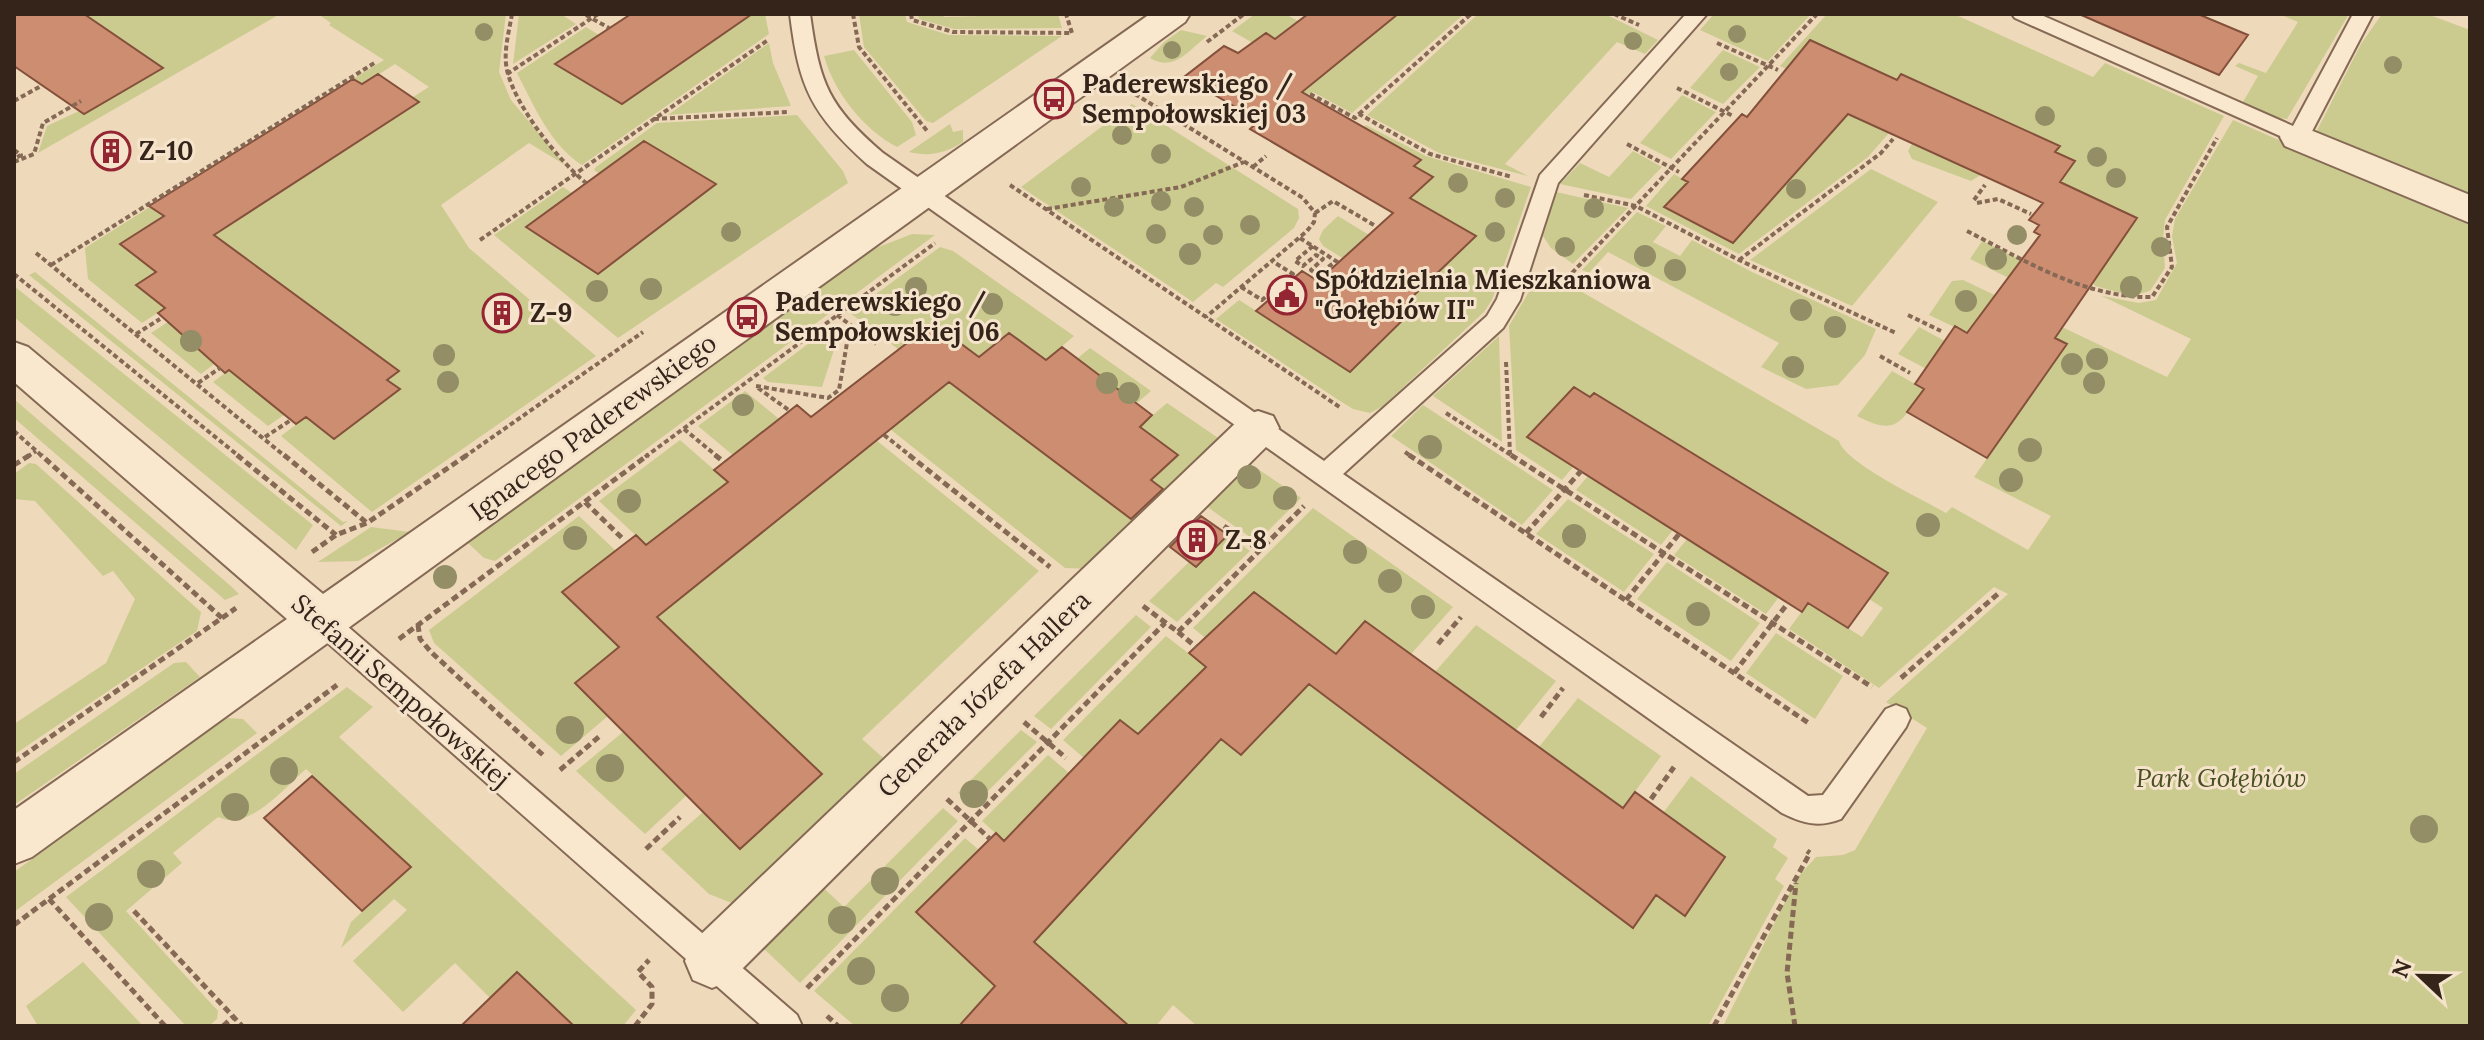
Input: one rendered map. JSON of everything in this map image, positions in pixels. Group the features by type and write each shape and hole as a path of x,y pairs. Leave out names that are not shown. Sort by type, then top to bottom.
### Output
{"street":[{"name":"Ignacego Paderewskiego","path":"14,840 1173,14"},
{"path":"2298,137 2470,210"},
{"name":"Stefanii Sempołowskiej","path":"14,358 322,621"},
{"name":"Generała Józefa Hallera","path":"695,946 1095,586 1258,428"}],"lane":[{"path":"800,14 809,72 828,110 860,145 963,222 1806,810 1831,809 1836,805 1896,718"},
{"path":"2022,14 2298,137 2363,14"},
{"path":"1325,475 1495,322 1508,300 1545,186 1552,174 1691,21"},
{"name":"Stefanii Sempołowskiej","path":"322,621 786,1026"}],"path":[{"path":"512,14 505,53 507,74 541,132 562,154 574,175 586,183"},
{"path":"507,74 588,17 598,14"},
{"path":"853,14 859,47 928,132"},
{"path":"911,14 912,20 953,32 1072,33 1066,14"},
{"path":"1196,51 1244,14"},
{"path":"1310,94 1355,118 1471,14"},
{"path":"1572,273 1817,14"},
{"path":"588,17 609,28"},
{"path":"1691,21 1778,70"},
{"path":"480,240 774,35"},
{"path":"51,265 376,62"},
{"path":"14,101 41,86"},
{"path":"1126,100 1147,86"},
{"path":"1673,86 1733,116"},
{"path":"1135,94 1303,198 1315,213"},
{"path":"14,160 34,154 43,123 81,101"},
{"path":"1967,231 2101,293 2127,299 2152,297 2172,267 2167,235 2171,218 2234,109"},
{"path":"653,119 802,111"},
{"path":"1359,114 1430,154 1545,186 1636,206 1739,260 1896,333"},
{"path":"1739,260 1881,153 1893,139"},
{"path":"1624,142 1679,172"},
{"path":"14,150 21,155 14,160"},
{"path":"1253,167 1266,156"},
{"path":"1046,209 1181,187 1244,162"},
{"path":"418,625 1023,176"},
{"path":"1010,185 1810,724"},
{"path":"1985,185 1976,201 1998,199 2031,214"},
{"path":"1206,317 1300,238 1311,227 1315,213 1333,201 1374,225"},
{"path":"1300,238 1313,246 1338,262 1318,275 1311,270 1323,259 1316,255 1303,266 1295,261 1313,246"},
{"path":"36,253 367,523"},
{"path":"1241,287 1262,300 1293,274 1272,261"},
{"path":"14,274 336,535 367,523 405,498"},
{"path":"837,315 876,344"},
{"path":"1908,315 1941,331"},
{"path":"136,334 160,319"},
{"path":"1495,322 1504,329 1510,454"},
{"path":"756,386 828,398 834,396 839,390 850,325"},
{"path":"1880,356 1910,373"},
{"path":"197,383 220,368"},
{"path":"749,380 790,411"},
{"path":"1415,393 1883,694"},
{"path":"264,437 291,420"},
{"path":"684,429 724,462"},
{"path":"14,431 222,618 14,762"},
{"path":"884,435 1095,586 1165,623 1196,647"},
{"path":"14,465 36,451"},
{"path":"1526,533 1581,471"},
{"path":"1178,632 1310,499"},
{"path":"585,502 623,539"},
{"path":"1626,600 1679,534"},
{"path":"1895,684 2000,592"},
{"path":"1734,673 1788,603"},
{"path":"801,994 1165,623"},
{"path":"14,925 331,689"},
{"path":"560,770 601,735"},
{"path":"1651,799 1679,760"},
{"path":"645,849 680,817"},
{"path":"1714,1026 1810,853 1798,845"},
{"path":"1795,1026 1786,999 1786,965 1797,878"},
{"path":"49,899 165,1026"},
{"path":"134,911 242,1026"},
{"path":"635,1026 652,1004 654,992 638,972 695,946"},
{"path":"223,1026 233,1017"}],"green space":[{"path":"84,14 280,14 38,153 47,126 94,104 97,106 163,68"},
{"path":"318,14 506,14 499,72 511,100 565,165 529,143 441,205 469,248 596,356 372,512 281,436 306,417 334,439 399,390 387,380 399,371 224,242 211,250 201,243 415,104 418,101 413,97 429,87 395,64 362,85 353,79 384,60 329,25 331,23"},
{"path":"519,14 561,14 576,24 513,64"},
{"path":"708,14 765,14 769,34 582,165 552,136 517,73 586,27 599,35 556,64 622,104 732,28"},
{"path":"859,14 905,14 907,22 949,35 1062,36 933,123 926,121 864,47"},
{"path":"918,14 942,14 944,17 1058,14 1062,28 954,29 919,19"},
{"path":"1255,14 1285,14 1298,21 1275,39 1266,33 1253,43 1232,31"},
{"path":"1398,14 1464,14 1352,113 1313,92 1307,95 1298,90"},
{"path":"1478,14 1605,14 1658,40 1645,54 1617,42 1505,164 1528,176 1439,153 1367,115"},
{"path":"1714,14 1811,14 1768,61 1700,30"},
{"path":"1827,14 1954,14 2093,77 2105,63 2224,116 2165,220 2165,268 2150,291 2132,296 2095,286 2093,282 2136,218 2060,182 2055,152 2059,147 1902,75 1896,81 1792,72 1780,66"},
{"path":"2279,14 2349,14 2287,119 2277,118 2243,102 2258,76 2235,66 2239,63 2266,73 2298,22"},
{"name":"Park Gołębiów","path":"2382,14 2427,14 2470,30 2470,1026 1723,1026 1797,878 1816,857 1843,855 1855,850 1927,728 1886,702 2008,594 1994,587 1879,688 1789,629 1808,603 1862,637 1883,608 1869,599 1888,573 1791,513 1766,504 1769,499 1595,393 1590,397 1575,387 1528,437 1573,467 1562,480 1516,450 1509,326 1530,290 1548,279 1570,285 1839,441 1855,460 1886,480 1946,513 1952,507 2028,550 2051,516 1974,477 2067,344 1990,304 1967,333 1929,315 1952,281 1963,280 2167,377 2191,339 2102,296 2139,303 2156,300 2177,263 2172,236 2175,219 2233,120 2306,152 2361,44"},
{"path":"1181,30 1207,36 1187,54 1173,61 1166,63 1150,58 1164,42"},
{"path":"769,43 773,63 791,106 668,115"},
{"path":"854,50 912,122 916,135 897,147 873,131 852,109 829,70 824,56"},
{"path":"1723,50 1760,67 1723,104 1690,88"},
{"path":"1682,95 1716,112 1671,159 1640,143"},
{"path":"1132,104 1298,209 1299,218 1294,228 1223,287 1216,283 1193,302 1021,187"},
{"path":"1855,106 1896,125 1868,157 1739,254 1646,206 1674,174 1688,182 1665,207 1733,243 1776,194 1786,169 1795,173"},
{"path":"797,115 843,171 848,183 618,338 494,235 563,187 572,193 526,228 546,240 553,235 576,261 598,274 715,184 695,171 688,176 664,153 644,141 600,174 594,170 596,167 657,123"},
{"path":"950,124 953,132 963,130 963,142 938,153 909,152"},
{"path":"1366,125 1426,156 1531,187 1492,300 1484,312 1383,406 1370,413 1353,409 1216,319 1239,300 1350,371 1418,306 1409,300 1407,226 1410,186 1420,159 1363,127"},
{"path":"1917,135 1982,174 1971,181 1912,159 1908,151"},
{"path":"1633,151 1662,167 1631,199 1560,184 1580,163 1609,177"},
{"path":"1871,169 1938,202 1852,306 1750,260"},
{"path":"1556,192 1628,208 1573,264 1551,248 1543,236"},
{"path":"164,198 164,216 120,244 134,255 150,245 165,308 142,323 88,279 85,248"},
{"path":"1637,212 1666,226 1653,242 1680,256 1692,240 1752,272 1876,329 1865,355 1838,385 1806,389 1761,367 1779,343 1608,252 1589,273 1582,270"},
{"path":"1338,216 1369,235 1356,247 1352,264 1323,246 1319,239 1323,230"},
{"path":"912,234 935,235 495,561 484,558 467,542 876,248"},
{"path":"1982,241 2030,264 2017,282 1970,259"},
{"path":"940,247 953,251 1074,336 1046,360 1009,333 973,362 953,338 933,323 898,349 850,313"},
{"path":"35,272 343,522 348,521 341,526 29,275"},
{"path":"14,286 313,525 296,550 14,317"},
{"path":"177,316 226,355 201,374 151,333"},
{"path":"833,325 840,331 822,387 768,382 763,378"},
{"path":"1919,327 1956,347 1936,374 1898,354"},
{"path":"1499,336 1502,442 1433,396"},
{"path":"1090,348 1151,391 1123,415 1062,371"},
{"path":"237,364 294,408 268,426 213,382"},
{"path":"1892,371 1924,389 1904,417 1891,425 1882,425 1857,416"},
{"path":"949,382 1119,509 1178,455 1139,427 1167,403 1224,442 1090,569 1065,568 890,429"},
{"path":"745,391 794,431 747,467 698,426"},
{"path":"14,399 239,594 225,600 14,418"},
{"path":"1423,405 1553,490 1522,525 1391,436"},
{"path":"680,440 728,482 646,545 599,501"},
{"path":"876,440 1039,571 862,739 890,764 734,904 709,894 661,849 703,812 740,849 822,773 657,617"},
{"path":"29,463 36,464 201,612 197,631 15,754 14,724 106,663 135,599 113,571 103,576 35,501 14,499 14,474"},
{"path":"1249,463 1301,498 1257,542 1206,506"},
{"path":"1588,476 1673,530 1661,545 1576,490"},
{"path":"1568,499 1654,554 1624,592 1536,534"},
{"path":"1313,508 1453,607 1411,654 1365,622 1336,654 1209,641 1193,628"},
{"path":"579,516 616,551 562,592 619,647 575,683 608,716 561,756 434,643 429,630"},
{"path":"371,527 410,532 358,561 318,562"},
{"path":"1228,535 1250,551 1177,622 1149,601 1189,562 1196,567"},
{"path":"1687,539 1779,597 1766,614 1674,555"},
{"path":"1667,562 1760,623 1731,661 1637,599"},
{"path":"1136,615 1151,627 1051,729 1034,716"},
{"path":"1476,625 1556,681 1516,730 1435,672"},
{"path":"1776,633 1843,676 1815,719 1746,673"},
{"path":"1166,636 1206,667 1184,689 1241,755 1309,684 1632,928 1656,895 1686,915 1725,858 1663,813 1691,776 1777,839 1773,847 1788,858 1775,879 1784,886 1708,1026 1197,1026 1173,1005 1156,1026 1129,1026 1034,942 1188,775 1120,720 1084,758 1063,740"},
{"path":"186,662 200,677 14,805 14,774 174,663"},
{"path":"347,687 373,707 339,737 636,1010 623,1026 572,1026 517,972 490,998 455,963 403,1012 353,961 407,910 394,899 341,948 351,922 411,867 306,769 254,813 230,820 218,817 173,853 182,863 126,911 218,1011 217,1019 209,1026 186,1026 66,897"},
{"path":"1578,698 1661,756 1623,808 1539,747"},
{"path":"227,718 243,719 257,733 14,912 14,872"},
{"path":"1021,730 1037,742 973,806 958,793"},
{"path":"623,732 687,795 645,834 576,771"},
{"path":"1048,755 1069,773 1004,841 982,821"},
{"path":"943,808 958,821 800,983 762,947 817,882 844,907"},
{"path":"965,838 978,849 917,912 995,986 959,1026 855,1026 814,991"},
{"path":"83,962 143,1026 38,1026 26,1006"}],"building":[{"path":"14,14 84,14 163,68 84,114 14,66"},
{"path":"631,14 752,14 622,104 555,64"},
{"path":"1308,14 1398,14 1302,92 1421,160 1414,166 1433,177 1410,198 1476,236 1409,300 1418,305 1350,372 1256,311 1302,271 1318,281 1393,213 1250,129 1259,121 1184,77 1224,46 1238,53 1266,33 1275,39"},
{"path":"2079,14 2198,14 2248,35 2219,75"},
{"path":"1810,40 1897,80 1901,74 2060,146 2055,152 2075,161 2060,182 2137,218 2055,338 2067,344 1987,458 1907,412 1924,389 1915,384 1955,326 1967,333 2040,235 2034,232 2039,225 2029,220 2043,203 1848,114 1733,243 1664,207 1688,182 1682,179 1742,114 1747,117"},
{"path":"378,74 419,102 214,235 399,371 387,380 400,389 334,439 306,417 296,424 229,370 225,373 158,313 165,308 136,285 156,272 120,244 164,216 149,206 353,79 362,84"},
{"path":"644,141 716,184 598,274 526,227"},
{"path":"933,323 979,357 1009,333 1046,360 1062,347 1152,415 1140,427 1178,455 1151,480 1163,489 1131,519 949,382 657,617 822,774 740,849 575,683 619,647 562,592 636,535 646,545 728,482 714,470 797,405 811,417"},
{"path":"1574,387 1590,397 1594,393 1888,573 1848,628 1808,603 1802,612 1527,437"},
{"name":"Z-8","path":"1201,516 1228,535 1196,567 1170,547"},
{"path":"1254,592 1336,654 1365,621 1623,808 1635,792 1725,857 1685,916 1656,895 1633,928 1309,684 1241,755 1221,739 1034,942 1129,1026 959,1026 995,986 916,912 996,833 1004,841 1120,720 1138,734 1206,667 1189,653"},
{"path":"312,776 411,867 362,911 264,818"},
{"path":"517,972 574,1026 461,1026"}],"place":[{"name":"Paderewskiego / Sempołowskiej 03","path":"1054,99"},
{"name":"Z-10","path":"111,151"},
{"name":"Spółdzielnia Mieszkaniowa \"Gołębiów II\"","path":"1287,295"},
{"name":"Z-9","path":"502,313"},
{"name":"Paderewskiego / Sempołowskiej 06","path":"747,317"},
{"name":"Z-8","path":"1197,540"}]}
